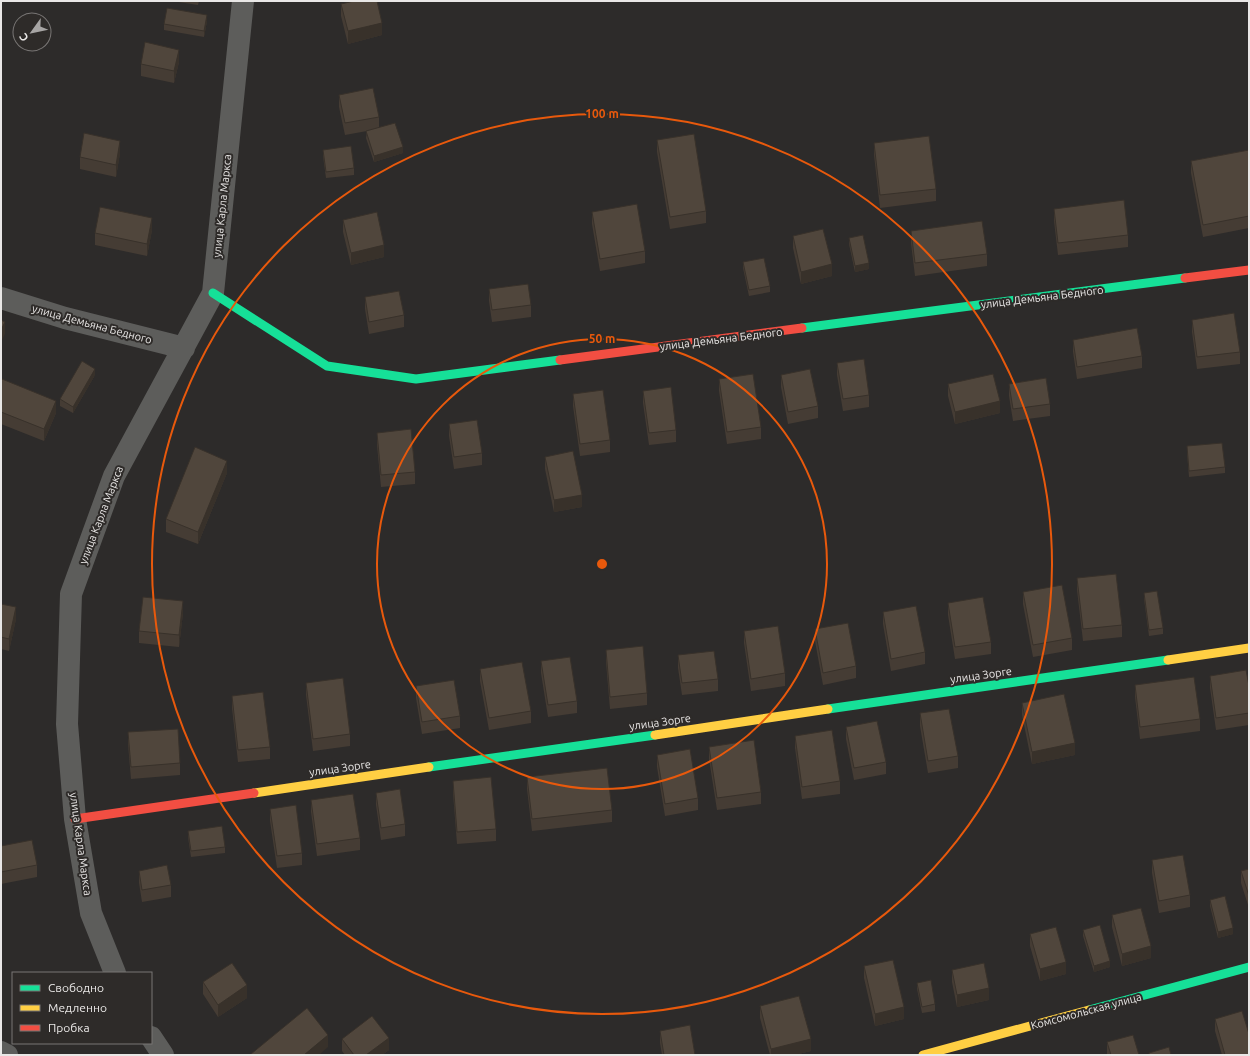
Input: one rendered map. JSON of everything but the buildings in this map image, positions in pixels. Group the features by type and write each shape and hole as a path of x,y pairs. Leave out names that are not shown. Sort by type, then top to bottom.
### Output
{"street":[{"name":"улица Карла Маркса","path":"115,972 91,913 75,819 67,724 71,594 114,476 213,293 244,1"},
{"name":"улица Демьяна Бедного","path":"213,293 327,366 416,379 1249,270"},
{"name":"улица Демьяна Бедного","path":"1,298 65,318 184,348"},
{"name":"улица Зорге","path":"75,819 1249,648"},
{"name":"Комсомольская улица","path":"923,1055 1249,967"},
{"path":"1,1052 7,1055"}],"traffic: fast":[{"path":"802,328 1185,278"},
{"path":"213,293 327,366 416,379 560,360"},
{"path":"828,709 1168,660"},
{"path":"429,767 655,735"},
{"path":"1089,1010 1249,967"}],"traffic: slow":[{"path":"1168,660 1249,648"},
{"path":"655,735 828,709"},
{"path":"254,793 429,767"},
{"path":"923,1055 1089,1010"}],"traffic: jam":[{"path":"1185,278 1249,270"},
{"path":"560,360 802,328"},
{"path":"75,819 254,793"}]}
